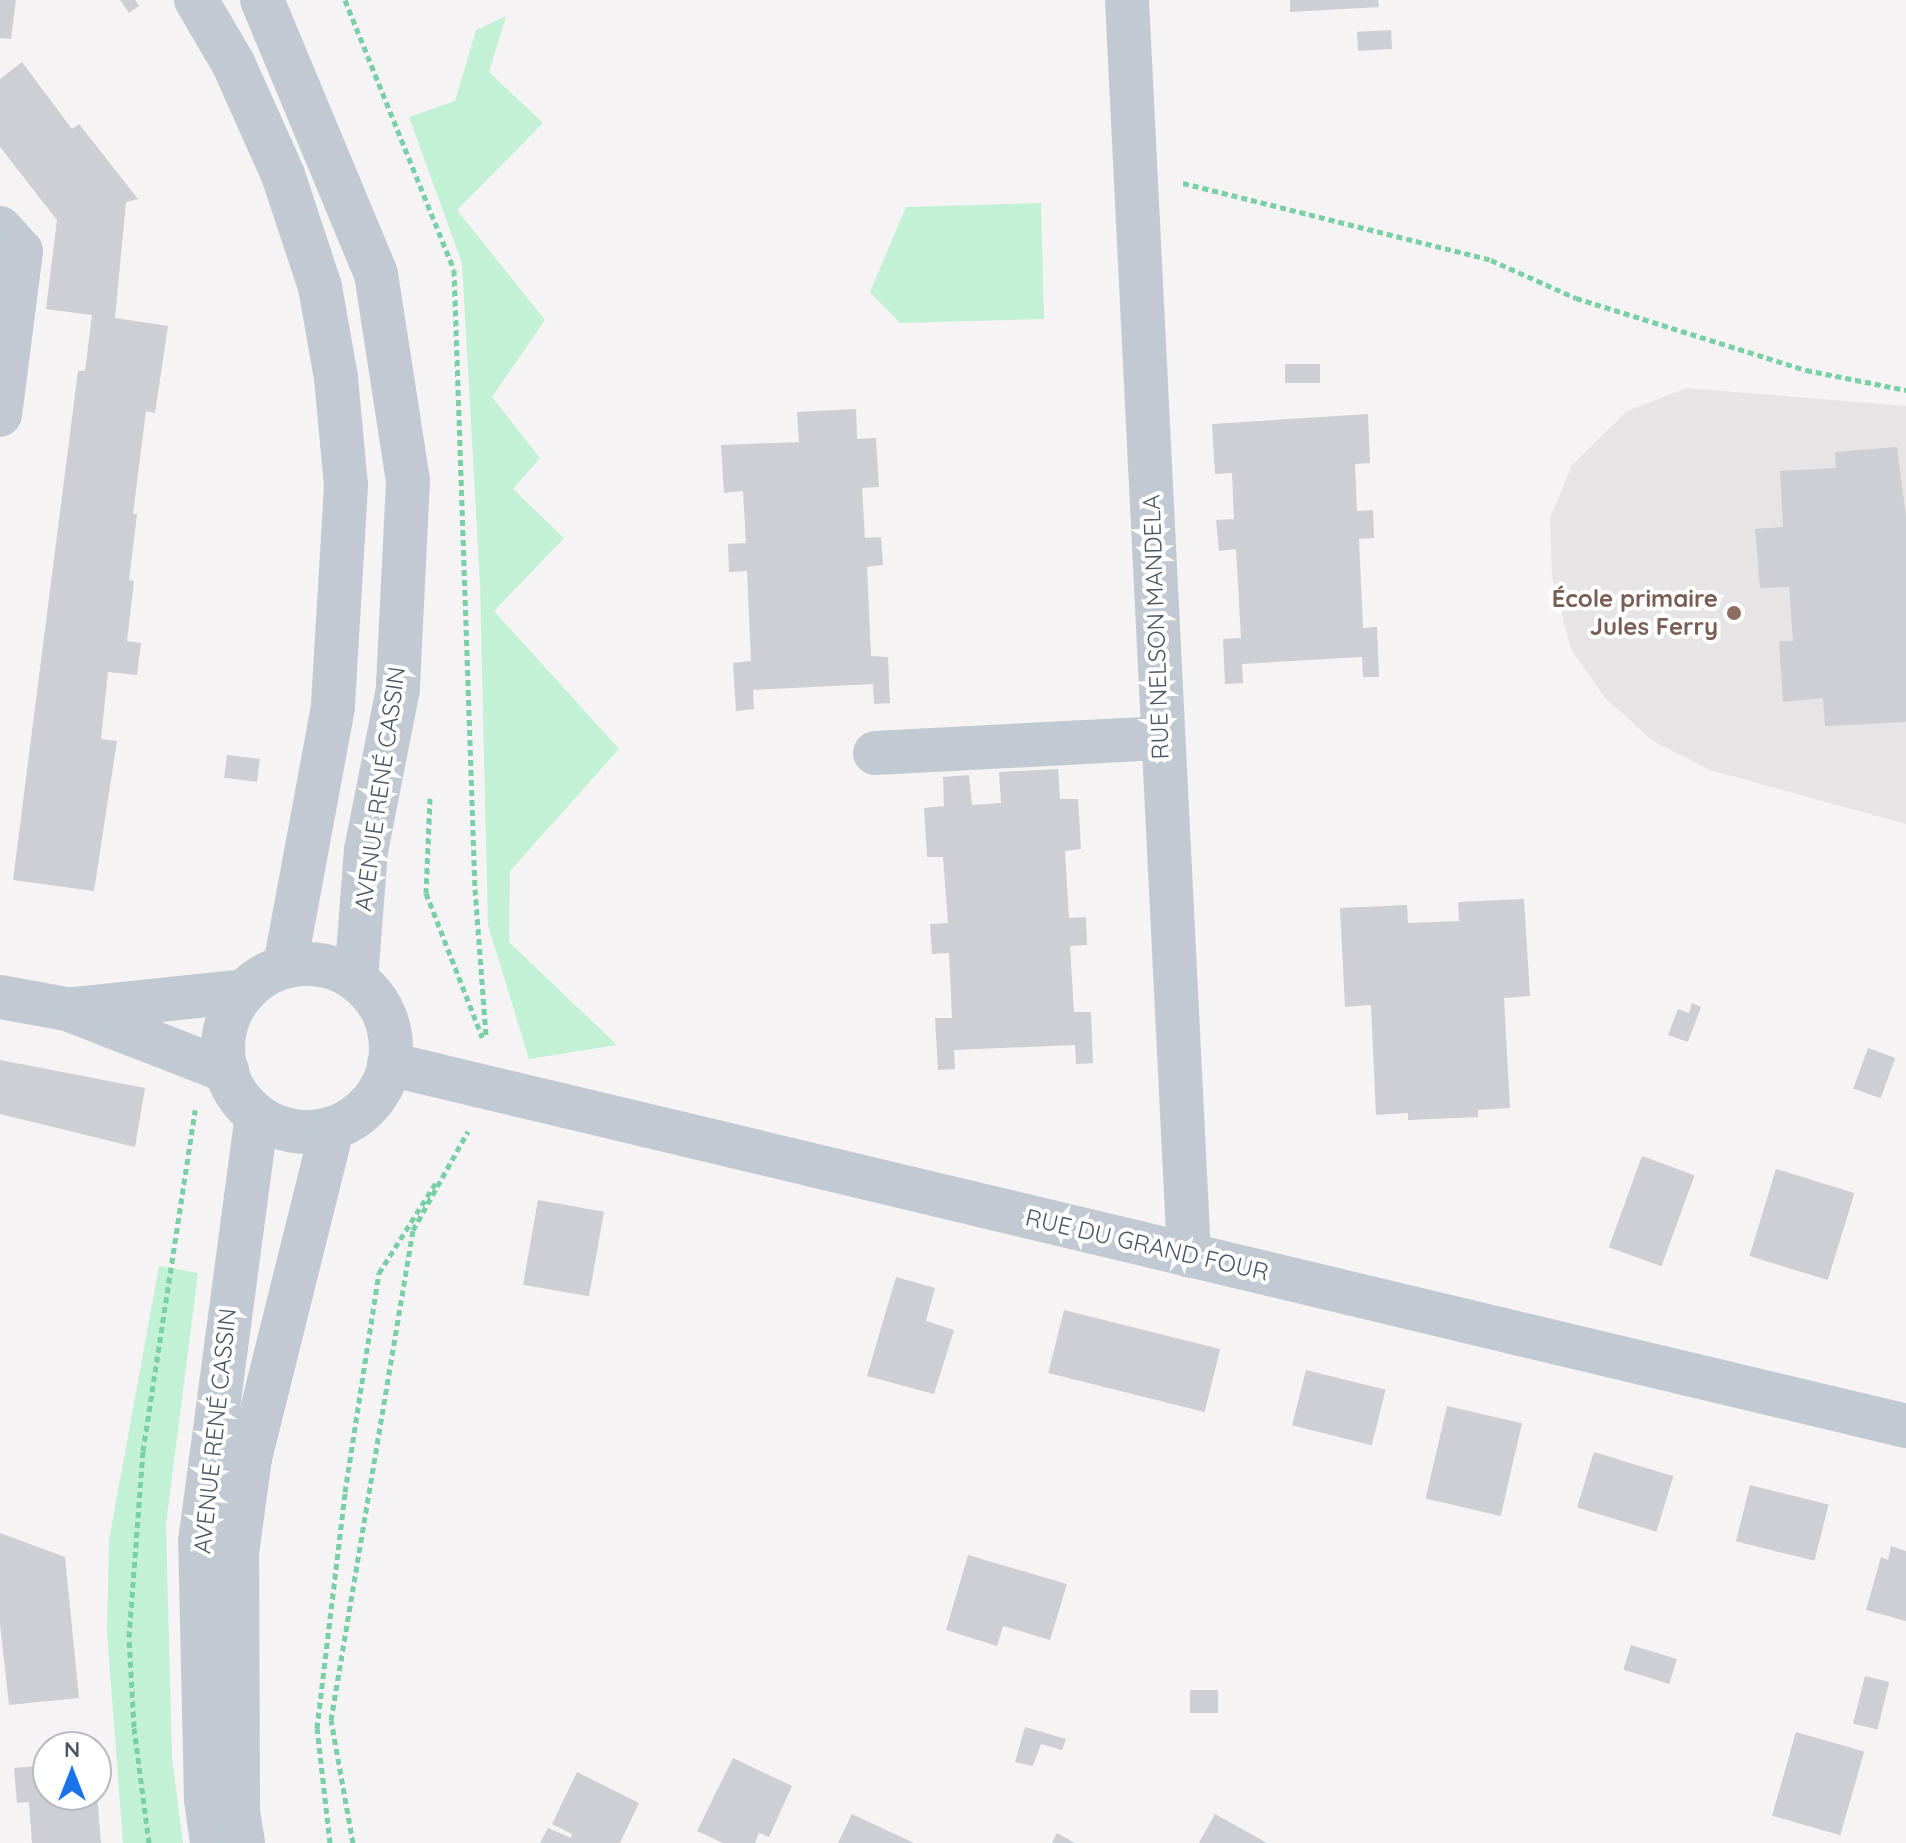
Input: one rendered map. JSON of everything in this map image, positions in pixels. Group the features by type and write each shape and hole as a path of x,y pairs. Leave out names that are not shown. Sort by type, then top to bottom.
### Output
{"street":[{"path":"196,0 233,63 283,175 320,287 336,378 346,486 333,707 285,966"},
{"name":"AVENUE RENÉ CASSIN","path":"262,0 376,274 408,481 398,689 366,850 356,980"},
{"name":"RUE NELSON MANDELA","path":"1127,0 1139,174 1159,738 1189,1255"},
{"path":"0,228 21,251 0,415"},
{"path":"875,753 1159,738"},
{"path":"67,1009 244,991 285,966 334,968 356,980 387,1020 389,1064 376,1096 357,1116 332,1128 306,1132 280,1128 257,1116 242,1103 227,1071 223,1036 244,991"},
{"path":"0,997 67,1009 227,1071"},
{"name":"RUE DU GRAND FOUR","path":"389,1064 1906,1426"},
{"name":"AVENUE RENÉ CASSIN","path":"212,1843 206,1799 200,1542 257,1116"},
{"name":"AVENUE RENÉ CASSIN","path":"243,1843 238,1810 237,1553 250,1458 332,1128"}],"path":[{"path":"1139,174 1491,260 1576,298 1792,365 1906,390"},
{"path":"149,1843 134,1727 129,1637 143,1451 185,1147 199,1095 227,1071"},
{"path":"330,1843 317,1728 345,1492 379,1273 471,1125 413,1230 331,1720 353,1843"}],"shaded area":[{"name":"École primaire Jules Ferry","path":"1687,388 1906,406 1906,824 1710,770 1653,741 1605,698 1571,649 1552,577 1550,518 1572,465 1627,411"}],"green space":[{"path":"506,16 489,72 543,123 457,210 545,320 492,397 540,458 513,489 564,538 494,611 619,749 510,871 509,942 617,1045 529,1059 488,925 480,583 462,263 409,117 455,101 476,30"},
{"path":"1041,203 1044,319 900,323 870,292 906,207"},
{"path":"159,1266 198,1273 166,1524 172,1758 183,1843 123,1843 107,1633 109,1540"}],"building":[{"path":"0,0 16,0 11,39 0,38"},
{"path":"120,0 135,0 139,6 129,13"},
{"path":"1290,0 1378,0 1379,7 1290,12"},
{"path":"1391,30 1392,49 1358,51 1357,32"},
{"path":"22,62 72,129 79,124 138,199 126,202 115,318 168,326 155,413 146,411 133,514 137,514 129,580 134,581 127,641 141,643 137,675 108,672 101,739 117,741 94,891 13,880 78,371 85,371 92,315 46,309 57,220 0,147 0,79"},
{"path":"1285,364 1320,364 1320,383 1285,383"},
{"path":"856,409 857,439 876,438 879,487 862,488 865,538 881,537 883,565 867,567 871,656 888,657 890,703 874,704 873,684 753,690 754,709 736,711 733,663 751,661 747,571 729,572 728,544 746,543 743,491 724,493 721,445 799,442 797,412"},
{"path":"1368,414 1370,463 1355,464 1357,511 1373,510 1374,538 1359,539 1363,628 1377,627 1379,677 1363,677 1362,657 1242,664 1243,683 1225,684 1223,639 1241,638 1236,549 1219,551 1216,520 1234,519 1232,473 1215,474 1212,424"},
{"path":"1897,447 1906,517 1906,722 1825,726 1823,698 1783,702 1779,641 1793,641 1789,587 1760,588 1755,529 1783,527 1780,471 1836,468 1835,452"},
{"path":"227,755 260,759 257,782 224,778"},
{"path":"1058,769 1060,799 1078,799 1081,849 1065,851 1069,918 1086,917 1087,945 1070,946 1074,1012 1091,1012 1093,1063 1076,1064 1075,1045 954,1050 955,1069 938,1070 935,1018 952,1018 949,953 932,954 930,924 948,923 943,857 927,857 924,808 944,806 943,777 969,775 972,805 1001,803 999,772"},
{"path":"1524,899 1530,996 1504,998 1510,1108 1478,1110 1478,1117 1408,1120 1408,1113 1376,1115 1371,1005 1345,1007 1340,908 1407,905 1408,923 1459,921 1458,902"},
{"path":"1692,1003 1701,1007 1688,1042 1668,1035 1678,1009 1689,1013"},
{"path":"1868,1048 1895,1058 1881,1098 1853,1088"},
{"path":"0,1060 145,1088 135,1147 0,1114"},
{"path":"1642,1156 1695,1175 1661,1266 1609,1247"},
{"path":"1776,1169 1854,1193 1828,1280 1749,1256"},
{"path":"538,1200 604,1212 589,1296 523,1285"},
{"path":"896,1277 935,1288 926,1321 954,1330 934,1394 867,1376"},
{"path":"1064,1310 1220,1349 1204,1412 1048,1373"},
{"path":"1306,1370 1386,1390 1372,1445 1292,1425"},
{"path":"1447,1406 1522,1423 1501,1516 1426,1499"},
{"path":"1594,1452 1673,1476 1656,1532 1577,1507"},
{"path":"1750,1485 1829,1505 1815,1561 1736,1541"},
{"path":"0,1533 65,1557 79,1698 9,1705 0,1624"},
{"path":"1891,1546 1906,1551 1906,1621 1866,1610 1881,1557 1888,1560"},
{"path":"968,1555 1067,1584 1050,1640 1003,1626 997,1646 946,1630"},
{"path":"1631,1645 1677,1659 1669,1684 1623,1670"},
{"path":"1865,1676 1889,1682 1877,1730 1853,1724"},
{"path":"1190,1690 1218,1690 1218,1713 1190,1713"},
{"path":"1025,1727 1066,1739 1062,1750 1041,1744 1033,1766 1015,1762"},
{"path":"1796,1732 1864,1752 1840,1835 1772,1816"},
{"path":"733,1758 792,1786 769,1837 759,1833 755,1843 723,1843 697,1831"},
{"path":"32,1766 32,1811 98,1811 101,1843 32,1843 29,1802 17,1803 14,1768"},
{"path":"577,1772 639,1803 620,1843 540,1843 548,1828 571,1838 572,1834 552,1824"},
{"path":"852,1814 914,1843 838,1843"},
{"path":"1215,1814 1267,1843 1199,1843"},
{"path":"1057,1833 1075,1843 1052,1843"}],"place":[{"name":"École primaire Jules Ferry","path":"1734,613"}]}
